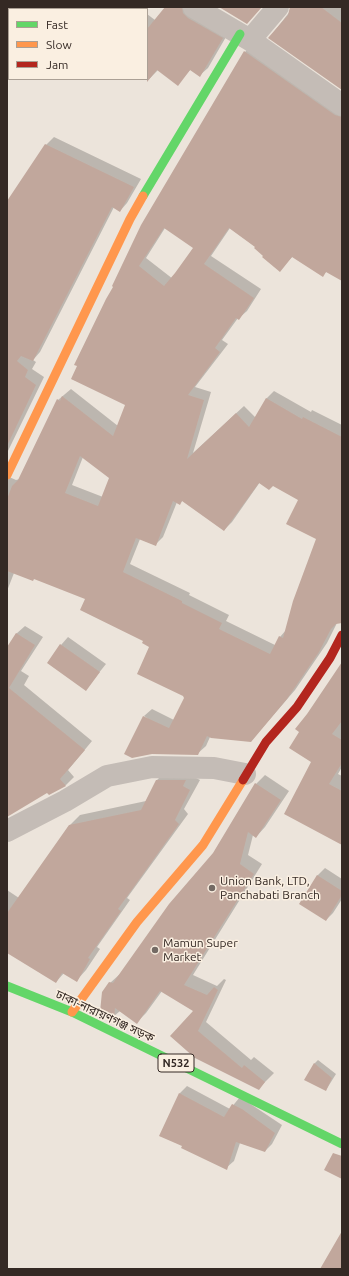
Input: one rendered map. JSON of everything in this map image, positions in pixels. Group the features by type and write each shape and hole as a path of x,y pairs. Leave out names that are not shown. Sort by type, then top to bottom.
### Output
{"main road":[{"path":"7,475 130,219 245,37"},
{"path":"72,1012 137,922 203,845 245,774 266,742 297,707 317,679 342,635"},
{"name":"ঢাকা-নারায়ণগঞ্জ সড়ক","path":"7,986 72,1012 342,1144"}],"street":[{"path":"194,7 245,37 342,105"},
{"path":"245,37 278,7"},
{"path":"7,831 65,801 107,776 152,767 214,768 245,774"}],"building":[{"path":"165,7 182,7 183,13 188,18 223,38 200,77 190,70 178,86 157,70 147,82 148,28"},
{"path":"219,7 262,7 247,24"},
{"path":"290,7 321,7 342,23 342,90 268,38 288,15"},
{"path":"244,51 335,115 342,117 342,281 326,272 323,277 292,257 280,272 262,257 263,256 254,248 255,247 229,228 204,264 254,298 239,320 236,318 215,348 220,352 188,395 204,400 187,459 236,413 249,427 266,398 302,419 303,417 342,437 342,623 336,624 331,629 319,652 287,699 251,742 211,738 207,736 198,755 152,754 132,758 124,754 143,716 169,728 184,698 183,696 137,674 149,647 142,643 143,641 80,610 85,599 34,579 33,581 7,571 7,499 12,486 18,480 57,399 60,401 62,396 113,436 125,405 71,379 77,366 74,365 113,287 112,286 141,225","holes":["164,228 193,248 164,286 139,266","80,456 109,478 98,506 65,493","259,483 269,490 273,486 298,500 286,524 316,539 293,601 283,638 279,636 270,654 219,629 222,623 182,603 182,601 123,572 136,538 156,546 173,501 180,505 182,501 224,531"]},
{"path":"45,144 134,187 120,212 112,207 33,361 21,356 17,361 28,370 25,377 36,385 7,446 7,201"},
{"path":"16,633 35,645 9,688 85,750 60,779 66,786 49,795 47,793 7,817 7,647"},
{"path":"60,644 100,672 86,691 47,663"},
{"path":"342,662 342,721 332,734 342,740 342,763 329,784 342,791 342,845 284,814 311,762 289,748 299,732 295,729 307,714"},
{"path":"156,780 186,780 183,786 190,790 175,820 179,824 118,909 121,911 88,958 90,959 77,982 62,973 56,983 7,953 7,913 69,825 141,810"},
{"path":"255,783 281,800 256,838 248,832 240,864 254,874 184,985 207,995 214,987 218,990 198,1031 242,1068 244,1065 265,1082 259,1090 195,1058 170,1036 193,1011 160,991 137,1024 115,1008 114,1018 100,1012 102,992 109,982 113,983 169,904 213,853"},
{"path":"317,875 342,891 342,895 326,921 299,904"},
{"path":"314,1063 332,1078 326,1091 304,1080"},
{"path":"179,1093 224,1117 232,1104 242,1109 275,1133 265,1152 236,1142 227,1170 181,1148 182,1146 159,1136"},
{"path":"333,1153 342,1156 342,1179 324,1170"},
{"path":"342,1231 342,1269 320,1269"}],"traffic: fast":[{"path":"143,196 240,34"},
{"path":"7,986 72,1012 342,1144"}],"traffic: slow":[{"path":"7,475 130,219 143,196"},
{"path":"72,1012 137,922 203,845 243,780"}],"traffic: jam":[{"path":"243,780 266,742 297,707 330,658 342,635"}],"place":[{"name":"Union Bank, LTD, Panchabati Branch","path":"212,888"},
{"name":"Mamun Super Market","path":"155,950"}]}
